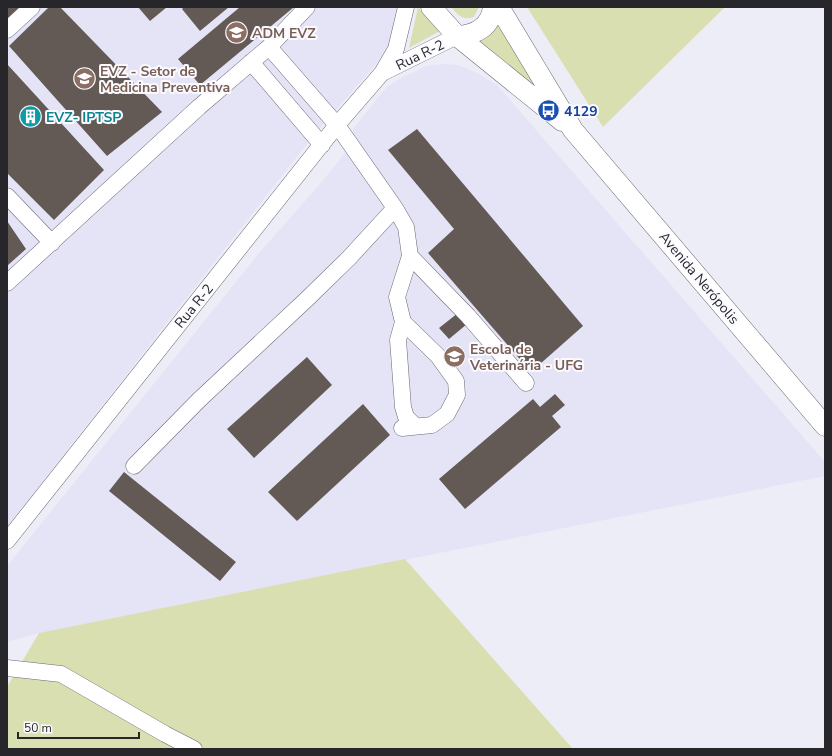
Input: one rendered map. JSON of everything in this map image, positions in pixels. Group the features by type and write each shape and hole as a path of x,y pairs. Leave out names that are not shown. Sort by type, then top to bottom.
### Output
{"main road":[{"name":"Avenida Nerópolis","path":"432,7 457,36 573,130"},
{"path":"457,36 473,33 487,25 492,14 493,7"},
{"name":"Avenida Nerópolis","path":"499,7 573,130 825,426"}],"street":[{"path":"7,30 32,7"},
{"path":"7,283 199,106 268,47 307,7"},
{"name":"Rua R-2","path":"7,541 337,125 382,73 396,49 406,7"},
{"name":"Rua R-2","path":"382,73 457,36"},
{"path":"268,47 337,125 395,208 406,227 410,256 397,297 403,322 398,340 403,407 409,427 432,425 447,414 457,395 456,381 438,356 403,322"},
{"path":"251,62 322,145"},
{"path":"7,196 52,243"},
{"path":"134,466 199,400 349,258 395,208"},
{"path":"410,256 468,316 526,383"},
{"path":"7,668 61,674 194,749"}],"shaded area":[{"path":"7,7 397,7 395,34 382,57 310,140 7,527"},
{"name":"Escola de Veterinária - UFG","path":"444,64 458,65 477,73 497,85 825,462 825,476 39,633 7,642 7,566 260,252 320,184 354,142 353,129 380,95 388,86 403,77 426,66"}],"green space":[{"path":"418,7 440,31 409,48"},
{"path":"451,7 479,7 474,17 464,18 458,15"},
{"path":"527,7 725,7 603,127"},
{"path":"498,21 545,96 478,40"},
{"path":"405,559 573,749 7,749 7,687 39,633"}],"building":[{"path":"7,7 27,7 7,24"},
{"name":"EVZ - Setor de Medicina Preventiva","path":"49,7 60,7 162,112 107,156 9,46"},
{"path":"138,7 167,7 150,21"},
{"path":"184,7 229,7 200,31 182,9"},
{"name":"ADM EVZ","path":"240,7 294,7 200,85 178,59"},
{"name":"EVZ- IPTSP","path":"7,64 104,170 54,220 7,173"},
{"path":"417,129 583,326 531,372 428,253 454,229 388,150"},
{"path":"7,221 26,249 7,266"},
{"path":"458,313 467,324 449,339 439,328"},
{"path":"307,357 332,385 254,458 227,429"},
{"path":"555,394 565,405 552,416 561,427 465,509 439,479 533,399 540,407"},
{"path":"363,404 390,435 297,521 268,492"},
{"path":"124,472 236,562 220,581 109,491"}],"place":[{"name":"ADM EVZ","path":"236,33"},
{"name":"EVZ - Setor de Medicina Preventiva","path":"84,79"},
{"name":"4129","path":"549,111"},
{"name":"EVZ- IPTSP","path":"31,117"},
{"name":"Escola de Veterinária - UFG","path":"454,357"}]}
